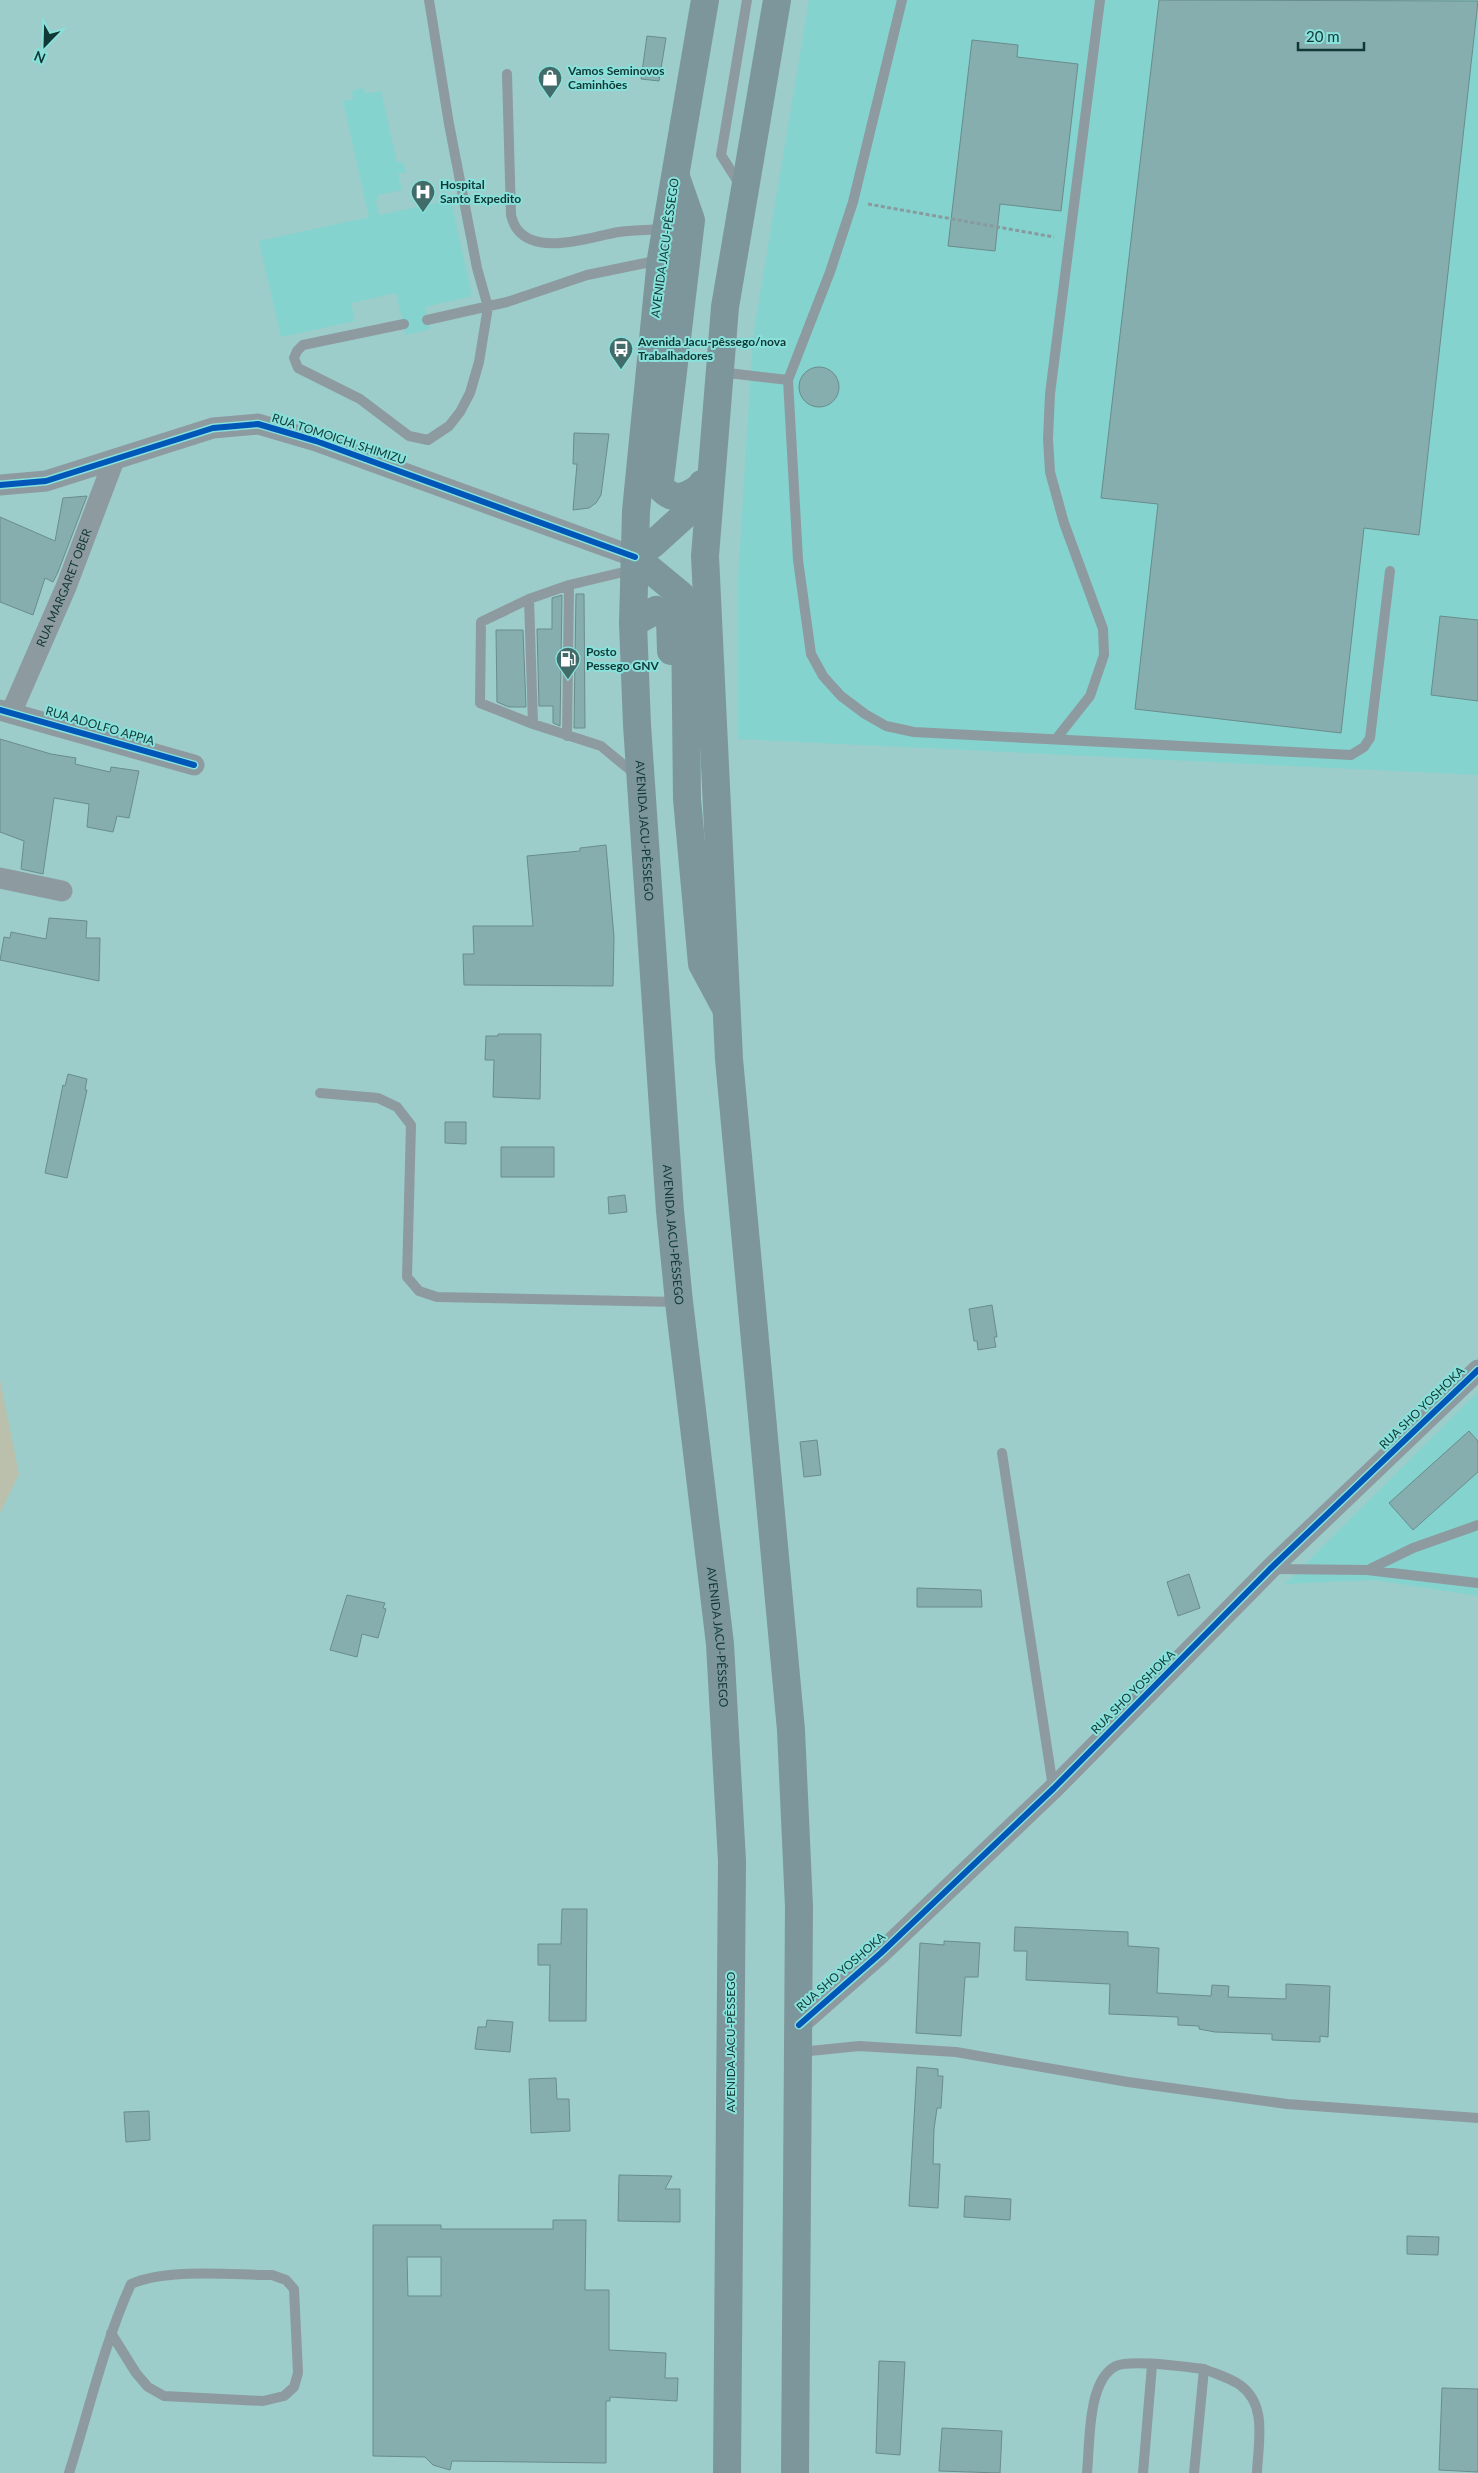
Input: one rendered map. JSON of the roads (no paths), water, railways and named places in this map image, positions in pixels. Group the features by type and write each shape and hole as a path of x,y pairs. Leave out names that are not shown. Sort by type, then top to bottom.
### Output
{"highway":[{"name":"AVENIDA JACU-PÊSSEGO","path":"705,0 661,259 636,511 633,623 640,779 662,1105 679,1302 720,1644 732,1861 727,2473"},
{"path":"777,0 725,307 719,372 705,477 706,556 731,1079 791,1730 799,1907 794,2471"},
{"path":"675,174 691,220 660,481 662,488 673,496 689,495 705,477"},
{"path":"705,477 686,514 635,563 682,595 685,616 687,799 702,964 727,1011"},
{"path":"633,623 656,610 670,619 678,836 694,879"}],"street":[{"name":"RUA TOMOICHI SHIMIZU","path":"0,485 46,481 212,428 258,424 316,440 635,563"},
{"name":"RUA MARGARET OBER","path":"5,711 66,587 114,460"},
{"name":"RUA ADOLFO APPIA","path":"5,711 194,764"},
{"path":"0,878 62,891"},
{"name":"RUA SHO YOSHOKA","path":"799,2024 882,1953 1054,1788 1270,1569 1478,1370"}],"lane":[{"path":"404,324 303,345 297,350 294,358 298,368 360,399 409,436 428,440 449,426 460,412 470,393 479,362 488,307 477,268 449,124 429,0"},
{"path":"744,192 720,156 747,0"},
{"path":"902,0 853,202 830,272 788,380 798,560 811,654 823,676 841,696 865,714 886,726 914,732 1339,756 1358,752 1370,738 1390,570"},
{"path":"1056,739 1090,696 1104,655 1103,629 1059,509 1050,472 1048,440 1050,394 1100,0"},
{"path":"507,74 511,215 517,230 538,242 549,243 569,242 620,232 666,229"},
{"path":"428,320 488,307 587,275 661,259"},
{"path":"719,372 788,380"},
{"path":"635,563 529,600 481,622 480,703 533,724 601,746 640,779"},
{"path":"567,736 569,585"},
{"path":"529,600 533,724"},
{"path":"320,1093 378,1098 397,1107 411,1125 407,1277 419,1291 437,1297 679,1302"},
{"path":"1002,1453 1054,1788"},
{"path":"1367,1570 1413,1548 1478,1525"},
{"path":"1270,1569 1367,1570 1478,1582"},
{"path":"799,2052 859,2046 956,2052 1128,2082 1287,2104 1478,2118"},
{"path":"70,2473 112,2333 131,2284 145,2278 166,2275 272,2275 286,2280 294,2289 298,2374 294,2387 284,2396 263,2401 164,2396 148,2387 136,2373 112,2333"},
{"path":"1144,2473 1152,2365"},
{"path":"1087,2473 1095,2391 1104,2374 1117,2366 1152,2365 1204,2369 1239,2384 1254,2398 1260,2419 1257,2473"},
{"path":"1194,2473 1204,2369"}],"place":[{"name":"Vamos Seminovos Caminhões","path":"550,99"},
{"name":"Hospital Santo Expedito","path":"423,213"},
{"name":"Avenida Jacu-pêssego/nova Trabalhadores","path":"621,370"},
{"name":"Posto Pessego GNV","path":"568,680"}]}
